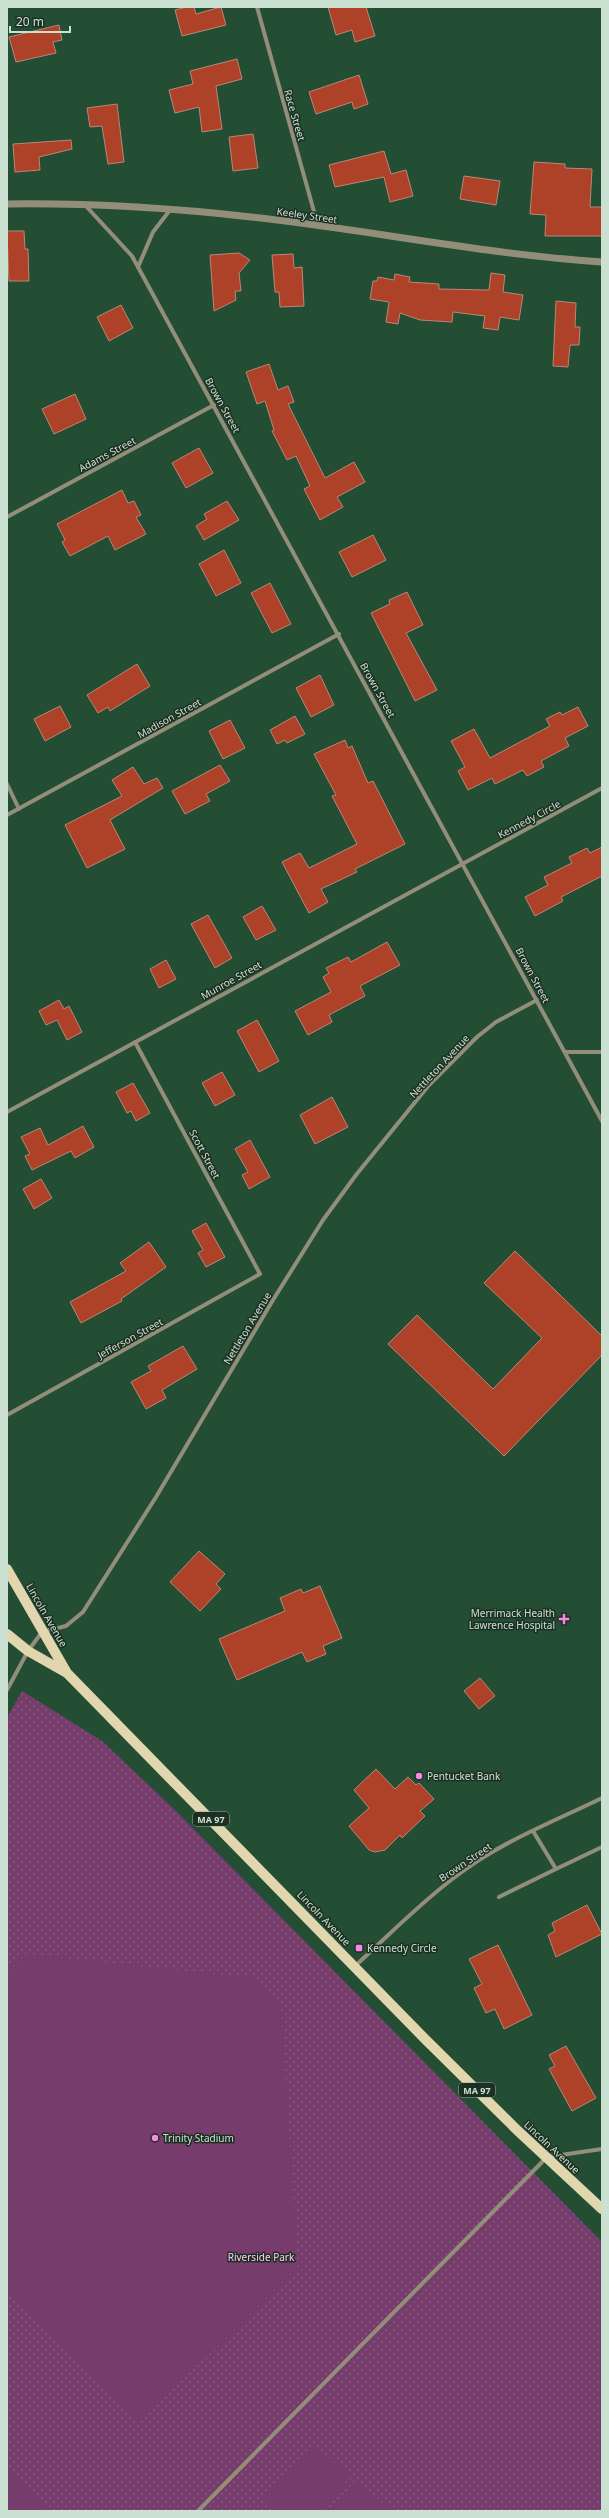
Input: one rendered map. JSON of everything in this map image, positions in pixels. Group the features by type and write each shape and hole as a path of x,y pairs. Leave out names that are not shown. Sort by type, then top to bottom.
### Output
{"main road":[{"name":"Lincoln Avenue","path":"7,1569 67,1673 517,2130 602,2209"},
{"name":"Lincoln Avenue","path":"7,1634 28,1651 67,1673"}],"street":[{"name":"Race Street","path":"257,7 318,226"},
{"name":"Keeley Street","path":"7,204 86,205 252,217 535,258 602,262"},
{"name":"Brown Street","path":"86,205 132,256 566,1052 602,1121"},
{"path":"138,267 153,232 170,210"},
{"name":"Adams Street","path":"7,517 214,405"},
{"name":"Madison Street","path":"7,815 338,634"},
{"path":"7,784 19,808"},
{"name":"Kennedy Circle","path":"463,863 602,788"},
{"name":"Munroe Street","path":"7,1112 463,863"},
{"name":"Nettleton Avenue","path":"42,1632 66,1626 83,1612 156,1497 273,1300 323,1220 356,1175 429,1085 477,1037 496,1022 537,1000"},
{"name":"Scott Street","path":"136,1042 260,1274"},
{"path":"566,1052 602,1052"},
{"name":"Jefferson Street","path":"7,1415 260,1274"},
{"path":"7,1690 28,1651 42,1632"},
{"name":"Brown Street","path":"355,1967 454,1877 483,1858 533,1831 602,1798"},
{"path":"533,1831 556,1869"},
{"path":"500,1897 602,1847"},
{"path":"198,2511 547,2157 602,2149"}],"green space":[{"name":"Riverside Park","path":"22,1691 102,1741 175,1810 602,2242 602,2511 7,2511 7,1718"},
{"path":"26,1954 253,1978 281,2005 298,2266 232,2333 138,2421 7,2289 7,1973"},
{"path":"313,2444 351,2476 321,2511 277,2511 264,2500"},
{"path":"7,2470 47,2508 44,2511 7,2511"},
{"path":"356,2480 392,2511 330,2511"}],"building":[{"path":"194,7 196,14 221,7 226,25 182,36 175,10"},
{"path":"328,7 366,7 375,36 355,42 352,30 336,35"},
{"path":"59,25 62,40 53,42 56,53 16,62 9,37"},
{"path":"237,59 242,79 216,86 222,129 202,132 199,107 175,113 169,90 193,84 190,71"},
{"path":"359,75 368,104 354,109 352,102 316,114 309,92"},
{"path":"117,104 124,162 108,164 102,126 90,127 87,108"},
{"path":"253,134 258,168 233,171 229,137"},
{"path":"71,140 72,149 39,157 40,170 15,172 13,144"},
{"path":"384,151 391,174 406,170 413,196 390,202 384,177 335,187 329,165"},
{"path":"534,162 565,164 565,168 592,169 590,207 602,207 602,236 545,236 546,215 530,214"},
{"path":"464,176 500,181 496,205 460,199"},
{"path":"7,231 24,231 25,249 28,249 29,281 9,281"},
{"path":"239,253 250,260 239,273 241,291 235,291 236,300 214,311 210,255"},
{"path":"293,254 294,268 302,267 304,306 280,307 279,292 275,292 272,255"},
{"path":"491,273 505,275 503,292 523,295 519,320 500,317 498,330 483,328 485,316 453,312 452,322 420,320 400,313 398,324 386,322 389,302 370,299 373,281 377,281 378,277 394,280 395,274 410,277 409,282 439,284 439,289 489,290"},
{"path":"556,301 576,303 575,327 580,327 579,345 570,345 568,367 553,366"},
{"path":"121,305 133,328 109,341 97,317"},
{"path":"269,364 278,390 288,386 294,402 288,404 325,478 354,462 365,482 337,497 343,507 320,520 304,489 310,486 296,456 287,460 272,431 274,430 265,401 257,404 246,372"},
{"path":"75,394 86,419 54,434 42,409"},
{"path":"199,448 213,473 186,488 172,463"},
{"path":"122,490 128,503 134,501 141,515 136,517 146,534 115,550 108,536 70,556 62,542 65,540 57,524"},
{"path":"227,501 239,520 204,540 196,526 207,519 204,514"},
{"path":"373,535 386,560 352,577 339,552"},
{"path":"224,550 241,583 216,596 199,564"},
{"path":"270,583 291,624 272,633 251,593"},
{"path":"407,592 423,625 406,633 437,690 415,701 371,613 390,604 389,600"},
{"path":"137,664 150,686 110,711 108,707 98,713 87,695"},
{"path":"320,675 334,705 311,717 296,688"},
{"path":"60,706 71,727 45,741 34,719"},
{"path":"578,707 588,726 565,738 569,746 541,761 544,767 527,776 523,770 495,784 492,778 468,790 458,771 465,767 451,741 474,729 490,758 550,726 546,719 560,712 562,715"},
{"path":"295,716 305,734 287,743 285,740 277,744 270,730"},
{"path":"230,720 245,748 223,759 209,731"},
{"path":"345,740 348,748 352,746 368,783 373,781 405,844 355,869 357,872 321,889 328,902 309,913 282,862 300,853 309,868 357,844 332,796 336,795 314,754"},
{"path":"220,765 230,781 206,794 210,801 185,814 172,791"},
{"path":"133,767 144,784 157,778 163,788 110,820 125,849 87,868 65,825 122,796 112,780"},
{"path":"602,847 602,876 561,897 563,901 535,916 525,897 548,885 544,877 572,863 569,857 587,848 590,853"},
{"path":"262,906 276,930 256,940 243,917"},
{"path":"208,915 232,958 215,968 191,924"},
{"path":"387,942 400,965 360,986 365,996 329,1015 332,1022 308,1035 295,1011 331,992 323,977 329,973 326,968 348,957 351,962"},
{"path":"166,960 176,979 159,988 150,969"},
{"path":"59,1000 64,1009 69,1006 82,1032 67,1040 57,1020 46,1025 39,1011"},
{"path":"257,1020 279,1061 259,1072 237,1031"},
{"path":"222,1072 235,1095 215,1106 202,1083"},
{"path":"133,1083 150,1113 136,1121 131,1111 127,1113 116,1092"},
{"path":"332,1097 348,1127 315,1144 300,1115"},
{"path":"83,1126 94,1147 75,1158 71,1151 32,1170 25,1156 30,1154 21,1137 40,1128 48,1145"},
{"path":"250,1140 270,1177 249,1189 242,1175 248,1172 235,1149"},
{"path":"41,1179 52,1198 34,1209 23,1189"},
{"path":"206,1223 225,1257 206,1267 198,1253 203,1250 192,1231"},
{"path":"149,1242 166,1267 121,1299 122,1301 81,1323 70,1302 126,1271 120,1263"},
{"path":"515,1251 602,1336 602,1355 504,1456 388,1344 417,1315 493,1389 542,1338 484,1283"},
{"path":"183,1346 197,1369 162,1390 166,1398 146,1409 131,1382 151,1371 148,1366"},
{"path":"199,1551 225,1574 216,1584 221,1589 200,1611 170,1582"},
{"path":"320,1586 342,1638 323,1646 326,1654 307,1662 302,1652 237,1680 219,1639 285,1611 280,1598 301,1589 303,1593"},
{"path":"480,1678 495,1696 479,1709 464,1691"},
{"path":"376,1769 395,1789 408,1777 416,1785 419,1783 434,1799 420,1811 425,1816 402,1838 400,1835 385,1850 375,1852 369,1850 349,1826 369,1808 354,1790"},
{"path":"587,1905 602,1934 556,1957 548,1935 555,1931 552,1923"},
{"path":"498,1945 532,2015 504,2029 495,2009 486,2013 474,1988 482,1984 469,1959"},
{"path":"566,2046 596,2098 572,2111 549,2069 555,2066 549,2055"}],"place":[{"name":"Merrimack Health Lawrence Hospital","path":"564,1619"},
{"name":"Pentucket Bank","path":"419,1776"},
{"name":"Kennedy Circle","path":"359,1948"},
{"name":"Trinity Stadium","path":"155,2138"}]}
